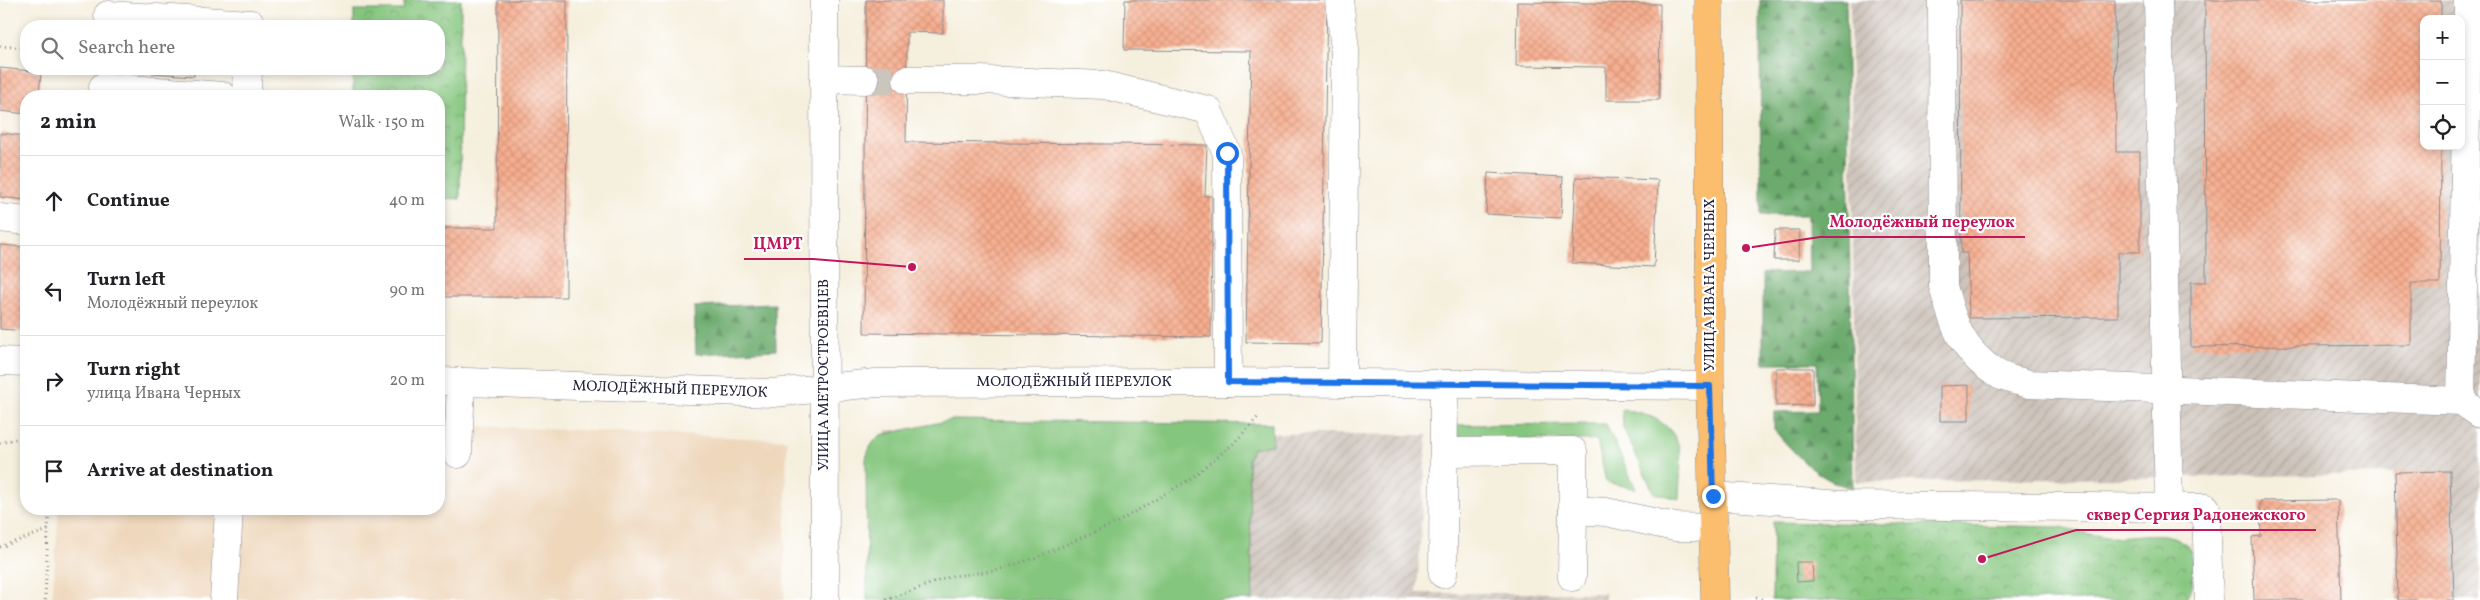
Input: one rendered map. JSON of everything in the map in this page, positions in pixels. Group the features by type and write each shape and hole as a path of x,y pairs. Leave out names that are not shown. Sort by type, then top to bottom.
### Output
{"main road":[{"name":"УЛИЦА ИВАНА ЧЕРНЫХ","path":"1709,0 1710,386 1715,600"}],"street":[{"name":"УЛИЦА МЕТРОСТРОЕВЦЕВ","path":"824,0 825,600"},
{"path":"1339,0 1345,49 1342,383"},
{"path":"1942,0 1943,286 1953,324 1970,352 1997,374 2029,384 2471,408 2468,0"},
{"path":"2158,0 2169,508"},
{"path":"108,14 252,17"},
{"path":"247,90 248,75"},
{"path":"824,79 866,80"},
{"path":"907,80 1104,84 1208,110 1227,153 1228,382"},
{"path":"103,84 163,90"},
{"path":"0,218 20,220"},
{"path":"0,361 20,362"},
{"path":"450,381 458,454"},
{"name":"МОЛОДЁЖНЫЙ ПЕРЕУЛОК","path":"450,381 773,394 825,390 876,383 1228,382 1710,386"},
{"path":"1443,574 1444,384"},
{"path":"1444,452 1573,451 1572,577"},
{"path":"1713,496 1843,505 2206,508 2209,600"},
{"path":"1572,510 1606,512 1674,527 1714,528"},
{"path":"224,600 229,515"}],"path":[{"path":"0,46 20,48"},
{"path":"886,600 952,576 994,571 1035,558 1118,522 1190,479 1233,444 1260,415"},
{"path":"0,443 20,438"},
{"path":"45,600 49,515"},
{"path":"0,546 48,530"},
{"path":"1756,597 1764,600"}],"shaded area":[{"path":"1850,0 2480,0 2480,600 2397,600 2393,474 1856,482"},
{"path":"445,424 787,440 784,600 52,600 59,515 445,515"},
{"path":"887,430 1427,435 1417,593 1605,593 1605,600 871,600 874,458"}],"green space":[{"path":"404,0 461,0 460,199 445,198 445,90 353,90 353,75 445,75 445,20 354,20 354,10 404,10"},
{"path":"1760,0 1846,0 1853,488 1829,480 1809,466 1774,430 1774,412 1818,411 1817,363 1763,363 1763,273 1809,272 1808,215 1761,215"},
{"path":"775,304 776,350 696,354 694,307"},
{"path":"1622,410 1650,416 1659,421 1673,434 1680,452 1679,499 1654,493 1623,428"},
{"path":"951,420 1272,424 1272,445 1253,448 1248,460 1253,600 867,600 866,459 870,448 881,435"},
{"path":"1606,424 1636,489 1606,482 1597,440 1457,439 1452,425"},
{"path":"1773,522 2061,527 2106,537 2170,536 2181,540 2189,548 2193,560 2193,581 2185,600 1772,600"}],"building":[{"path":"498,0 567,0 566,297 445,297 445,228 497,228"},
{"path":"866,0 943,0 943,33 907,32 906,142 1207,145 1205,196 1212,196 1211,337 864,333"},
{"path":"1125,0 1327,0 1321,343 1246,342 1251,51 1124,50"},
{"path":"1960,0 2115,0 2116,152 2140,152 2140,252 2118,252 2118,317 1969,318 1967,253 1961,253"},
{"path":"2205,0 2441,0 2441,15 2420,15 2420,150 2441,150 2440,283 2411,283 2411,345 2191,347 2191,282 2206,282"},
{"path":"1517,2 1660,4 1659,100 1606,100 1606,67 1516,66"},
{"path":"0,68 20,70 20,75 41,75 40,90 20,90 20,113 0,111"},
{"path":"0,133 20,135 20,199 0,197"},
{"path":"1488,173 1563,177 1561,218 1486,214"},
{"path":"1576,177 1658,180 1654,267 1572,263"},
{"path":"1775,230 1800,230 1799,260 1774,260"},
{"path":"0,245 20,247 20,331 0,329"},
{"path":"1776,368 1813,368 1813,405 1776,406"},
{"path":"1969,385 1969,421 1940,421 1940,386"},
{"path":"2450,471 2454,600 2398,600 2395,472"},
{"path":"2338,500 2341,600 2254,600 2252,537 2261,536 2260,501"},
{"path":"1796,562 1812,562 1813,581 1797,582"}],"tunnel":[{"path":"865,80 907,80"}],"place":[{"name":"Молодёжный переулок","path":"1746,248"},
{"name":"ЦМРТ","path":"912,267"},
{"name":"сквер Сергия Радонежского","path":"1982,559"}],"route":[{"path":"1227,153 1228,382 1710,386 1713,496"}]}
